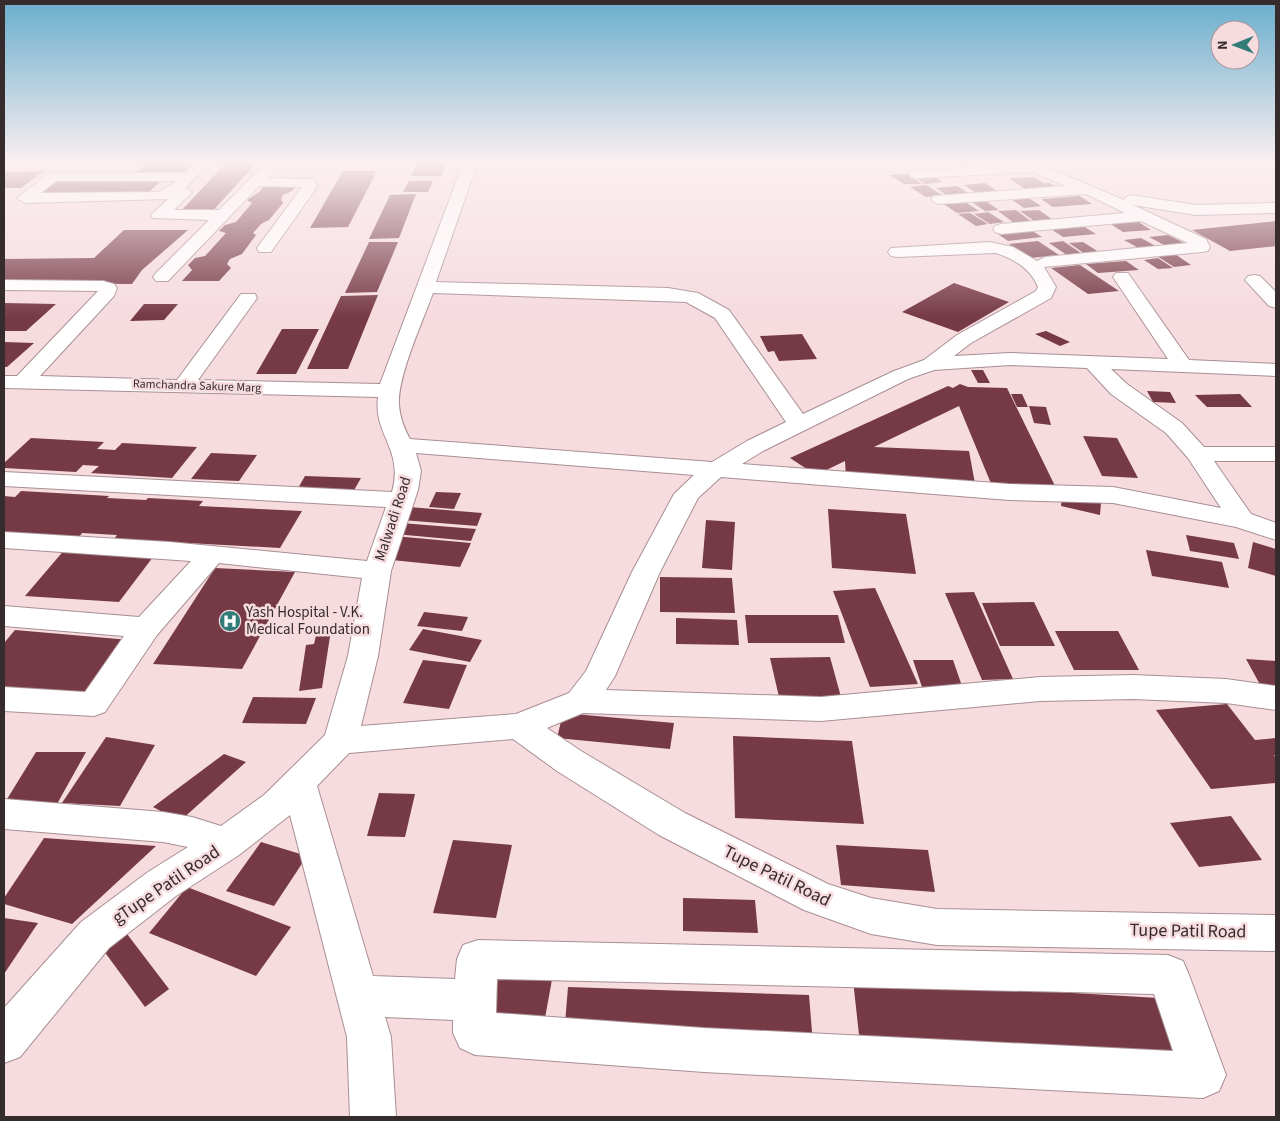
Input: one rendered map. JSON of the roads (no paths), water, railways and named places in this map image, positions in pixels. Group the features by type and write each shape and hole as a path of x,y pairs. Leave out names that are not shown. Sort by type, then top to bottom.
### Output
{"street":[{"path":"161,213 159,215 223,215"},
{"path":"265,248 291,213"},
{"name":"Malwadi Road","path":"340,741 364,656 377,571 405,490 409,471 402,445 391,424 388,404 390,391 451,213"},
{"path":"1045,262 1202,247 1200,244 1137,213"},
{"path":"162,277 223,215"},
{"path":"1001,229 1142,216"},
{"path":"897,252 990,247 1005,249 1033,266 1045,279 1047,287 1044,294 964,339 931,364"},
{"path":"1122,277 1182,365"},
{"path":"1254,280 1276,302"},
{"path":"4,285 103,286 108,288 108,292 14,382"},
{"path":"425,286 668,294 691,297 722,314 800,424"},
{"path":"184,385 248,298"},
{"path":"580,701 599,676 646,572 687,494 715,470 755,446 901,375 931,364 1010,358 1276,370"},
{"path":"1092,362 1119,389 1174,428 1197,454 1242,520"},
{"name":"Ramchandra Sakure Marg","path":"14,382 390,391"},
{"path":"402,445 1009,492 1113,495 1242,520 1276,532"},
{"path":"1197,454 1276,454"},
{"path":"4,479 401,500"},
{"path":"4,540 211,555 377,571"},
{"path":"4,700 94,704 146,628 211,555"},
{"path":"4,616 146,628"},
{"path":"340,741 519,726 580,701 821,709 1040,689 1133,687 1226,691 1276,698"},
{"name":"Tupe Patil Road","path":"519,726 569,761 672,824 818,898 871,916 937,927 1276,932"},
{"name":"gTupe Patil Road","path":"4,1041 95,935 162,884 226,844 277,805 340,741"},
{"path":"299,784 369,1038 373,1117"},
{"path":"4,814 163,827 192,832 226,844"},
{"path":"478,958 1168,975 1203,1074 704,1050 475,1034 474,1000 478,958"},
{"path":"357,996 474,1000"}],"place":[{"name":"Yash Hospital - V.K. Medical Foundation","path":"230,621"}]}
